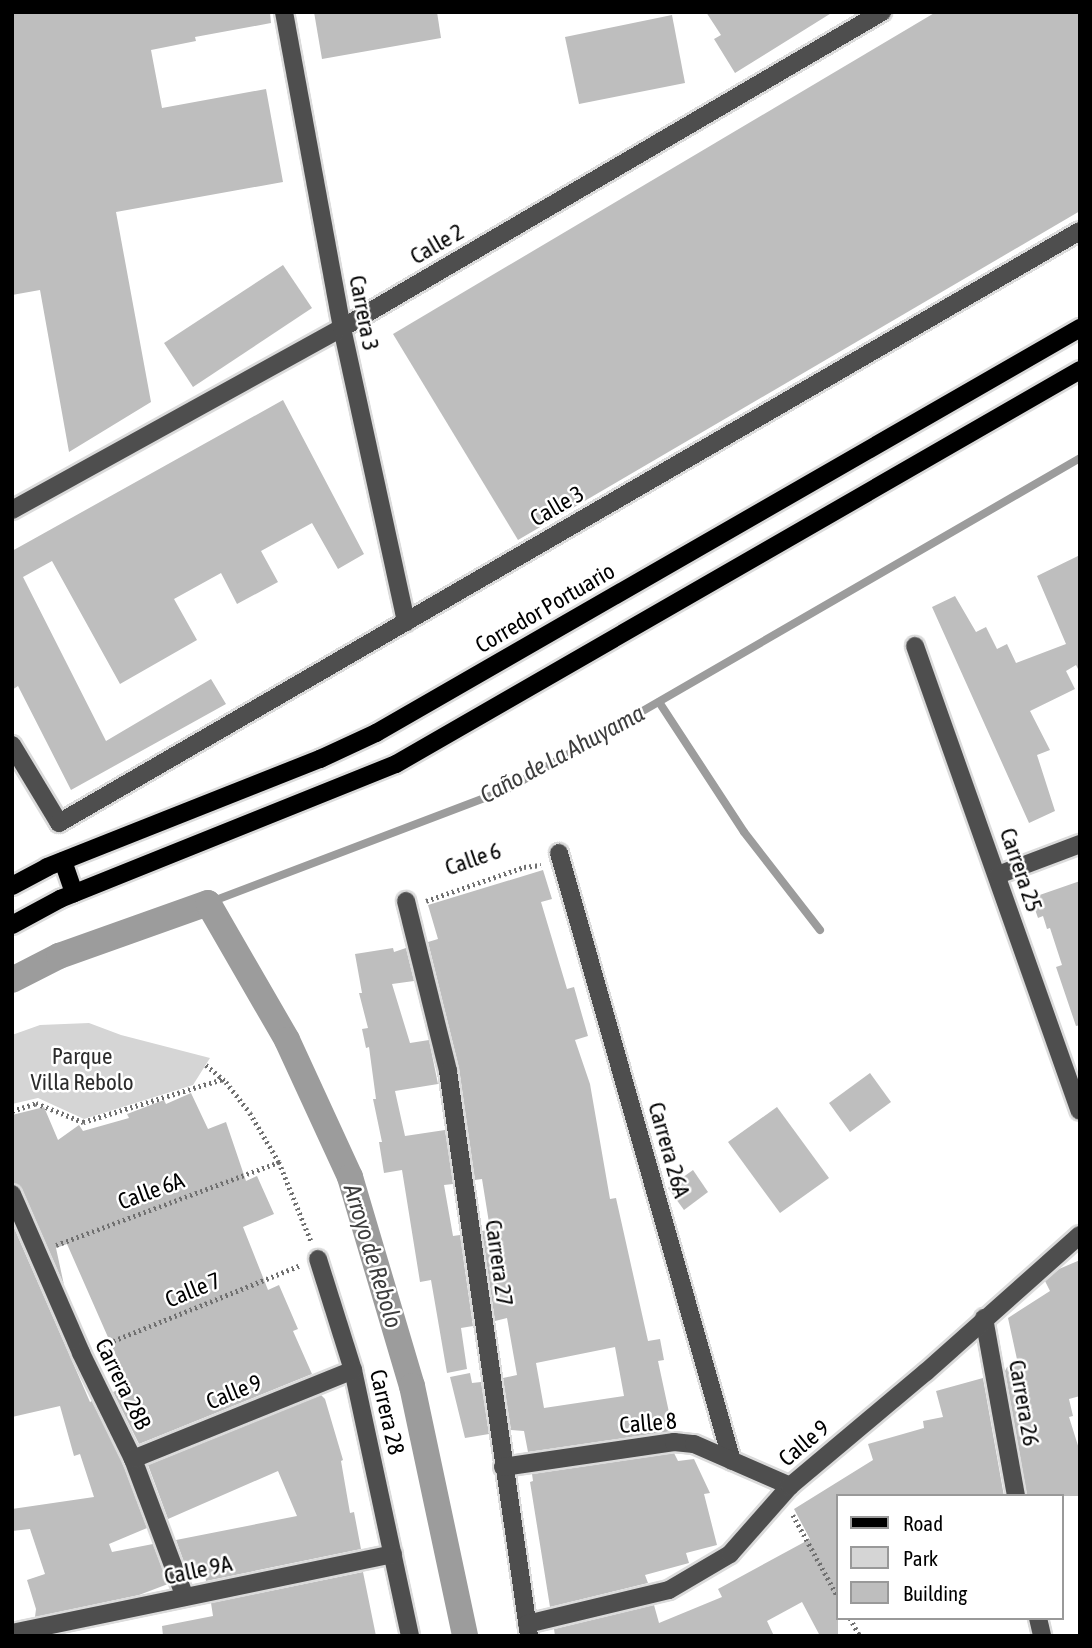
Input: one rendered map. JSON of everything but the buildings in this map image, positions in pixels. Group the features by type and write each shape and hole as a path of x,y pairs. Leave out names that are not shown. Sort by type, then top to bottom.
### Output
{"main road":[{"name":"Corredor Portuario","path":"12,886 63,861 308,764 376,733 1080,328"},
{"path":"12,925 74,893 396,764 1080,370"},
{"path":"63,861 74,893"}],"street":[{"name":"Carrera 3","path":"284,12 342,328 406,622"},
{"name":"Calle 2","path":"12,510 342,328 882,12"},
{"name":"Calle 3","path":"12,745 59,824 1080,231"},
{"name":"Carrera 25","path":"915,646 1080,1111"},
{"path":"998,875 1080,844"},
{"name":"Carrera 26A","path":"561,858 732,1461"},
{"name":"Carrera 27","path":"406,901 448,1071 528,1630"},
{"name":"Carrera 28B","path":"12,1194 81,1353 133,1459 185,1597"},
{"name":"Calle 9","path":"528,1630 669,1590 730,1554 786,1491 1080,1235"},
{"name":"Carrera 28","path":"318,1258 353,1370 411,1636"},
{"name":"Carrera 26","path":"984,1318 1016,1494"},
{"name":"Calle 9","path":"133,1459 353,1370"},
{"name":"Calle 8","path":"503,1466 674,1442 694,1444 732,1461 786,1491"},
{"name":"Calle 9A","path":"12,1633 393,1554"}],"path":[{"name":"Calle 6","path":"411,920 421,904 466,886 561,858"},
{"path":"206,1065 223,1079 250,1114 279,1162 318,1258"},
{"path":"12,1111 36,1104 83,1122 223,1079"},
{"name":"Calle 6A","path":"36,1253 279,1162"},
{"name":"Calle 7","path":"81,1353 318,1258"},
{"path":"786,1491 836,1593"},
{"path":"851,1620 860,1636"}],"green space":[{"name":"Parque Villa Rebolo","path":"89,1023 121,1035 210,1058 193,1085 84,1119 38,1098 12,1104 12,1035 40,1025"}],"waterway":[{"name":"Caño de La Ahuyama","path":"208,903 506,790 1080,458"},
{"path":"659,702 744,832 820,930"},
{"name":"Arroyo de Rebolo","path":"12,980 59,956 208,903 287,1040 350,1177 412,1386 465,1636"}]}
